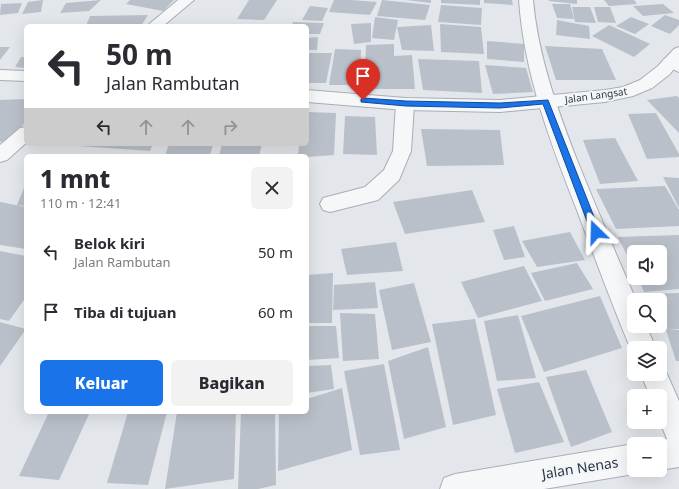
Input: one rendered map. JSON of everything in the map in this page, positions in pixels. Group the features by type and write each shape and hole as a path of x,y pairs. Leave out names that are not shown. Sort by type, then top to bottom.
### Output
{"street":[{"path":"157,24 187,0"},
{"path":"526,0 527,24 546,101 579,190 627,309"},
{"name":"Jalan Langsat","path":"309,96 406,104 500,106 572,100 627,92 646,84 677,60"},
{"path":"0,75 24,76"},
{"path":"330,204 371,194 392,175 402,151 406,104"},
{"path":"0,155 24,135"},
{"path":"657,381 679,434"},
{"path":"667,454 679,452"},
{"name":"Jalan Nenas","path":"455,489 627,460"}],"building":[{"path":"43,0 41,12 22,14 28,2"},
{"path":"101,0 89,11 60,13 66,3"},
{"path":"130,0 174,0 163,11 126,4"},
{"path":"249,0 277,0 264,20 237,19"},
{"path":"334,0 377,2 370,15 329,12"},
{"path":"382,0 430,5 425,20 377,16"},
{"path":"406,0 431,0 431,3"},
{"path":"441,0 480,0 480,5 441,3"},
{"path":"484,0 512,0 513,5 484,3"},
{"path":"577,0 577,4 549,1"},
{"path":"604,0 634,0 637,4 609,6"},
{"path":"22,3 18,13 0,15 1,4"},
{"path":"552,4 570,4 574,19 557,18"},
{"path":"663,4 674,13 643,16 633,6"},
{"path":"441,5 482,8 481,25 438,22"},
{"path":"310,6 328,8 322,21 302,20"},
{"path":"572,7 590,7 596,23 575,22"},
{"path":"594,7 610,7 616,23 598,22"},
{"path":"148,15 142,24 87,24 90,16"},
{"path":"665,15 679,20 679,25 670,34 651,26"},
{"path":"375,17 398,20 394,40 372,38"},
{"path":"631,17 649,24 635,34 616,26"},
{"path":"557,20 589,26 590,39 556,35"},
{"path":"293,22 324,23 320,34 309,34 309,24 292,24"},
{"path":"371,23 371,42 354,44 351,24"},
{"path":"440,24 481,27 484,54 441,52"},
{"path":"431,25 434,51 402,50 397,27"},
{"path":"609,25 650,44 634,57 592,36"},
{"path":"318,37 317,50 309,50 309,38"},
{"path":"487,41 524,44 524,62 487,59"},
{"path":"394,44 394,56 412,55 415,89 364,89 366,45"},
{"path":"545,46 602,49 616,80 556,80"},
{"path":"0,47 10,47 0,60"},
{"path":"335,49 361,50 360,85 329,85"},
{"path":"309,53 332,53 326,83 309,83"},
{"path":"21,57 24,57 24,68 15,67"},
{"path":"418,59 479,61 482,93 423,90"},
{"path":"485,65 526,68 533,92 493,94"},
{"path":"677,96 679,98 679,133 647,100"},
{"path":"24,99 24,124 11,141 0,142 0,100"},
{"path":"309,112 336,113 334,155 309,157 309,154 298,154 299,146 309,146"},
{"path":"656,113 679,154 679,157 647,159 628,114"},
{"path":"345,116 375,117 377,155 343,154"},
{"path":"421,129 500,130 504,165 427,166"},
{"path":"615,138 638,181 600,184 583,140"},
{"path":"78,146 152,146 150,151"},
{"path":"168,146 212,146 210,154 166,154"},
{"path":"222,146 262,146 260,154 220,154"},
{"path":"663,177 679,178 679,208"},
{"path":"665,186 679,210 679,226 616,229 596,189"},
{"path":"24,188 24,206 17,205"},
{"path":"472,190 485,222 405,234 393,202"},
{"path":"0,202 24,207 24,249 0,245"},
{"path":"514,226 525,257 504,260 493,230"},
{"path":"570,232 585,260 537,267 522,241"},
{"path":"679,235 679,289 644,292 641,285 667,285 667,245 627,245 627,256 618,237"},
{"path":"396,242 403,271 347,275 341,249"},
{"path":"0,251 24,256 24,300 9,321 0,319"},
{"path":"577,263 593,289 545,301 531,273"},
{"path":"524,266 542,301 478,318 461,282"},
{"path":"333,273 332,323 309,323 309,275"},
{"path":"375,282 378,308 333,310 334,285"},
{"path":"414,283 431,342 392,350 379,290"},
{"path":"667,293 679,293 679,329 668,330 679,330 679,361 676,361 667,333"},
{"path":"600,296 622,348 544,372 521,316"},
{"path":"340,313 375,314 379,359 343,361"},
{"path":"518,315 536,378 497,381 484,321"},
{"path":"475,319 496,415 453,425 432,324"},
{"path":"0,322 24,328 24,332 0,366"},
{"path":"309,326 336,326 339,358 309,360"},
{"path":"428,347 446,427 404,439 388,361"},
{"path":"384,364 400,450 360,455 344,371"},
{"path":"331,365 334,389 309,393 309,366"},
{"path":"586,370 612,432 571,447 546,377"},
{"path":"539,382 564,442 515,453 497,389"},
{"path":"342,388 352,450 278,471 279,414 309,414 309,398"},
{"path":"48,414 89,414 59,480 19,476"},
{"path":"127,414 166,414 148,485 107,483"},
{"path":"177,414 236,414 234,479 165,489"},
{"path":"241,414 275,414 276,485 258,489 238,489"}],"route":[{"path":"363,100 406,104 500,106 546,101 596,232"}]}
